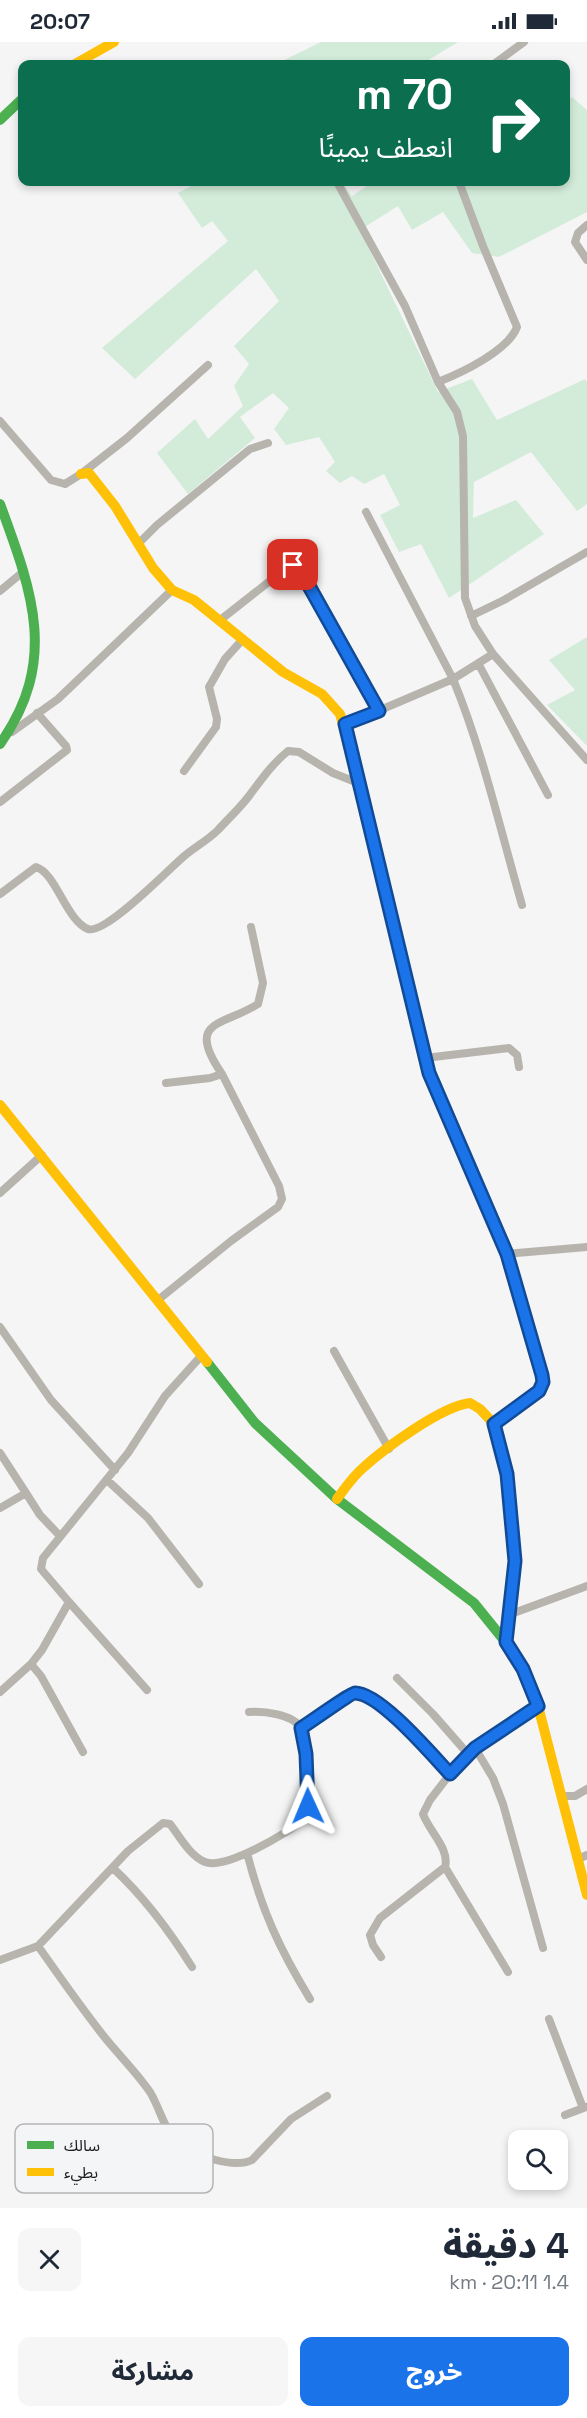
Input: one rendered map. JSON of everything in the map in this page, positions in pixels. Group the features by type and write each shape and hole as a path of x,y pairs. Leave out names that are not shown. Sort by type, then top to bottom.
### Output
{"main road":[{"path":"82,60 114,42"},
{"path":"0,120 18,103"},
{"path":"81,474 89,473 115,506 153,568 172,590 194,600 283,672 322,694 340,714 345,724 407,978 424,1058 507,1254 542,1375 543,1382 539,1391 494,1424 476,1407 465,1403 455,1406 428,1422 365,1465 336,1499"},
{"path":"0,504 34,606 35,654 26,695 8,735 0,744"},
{"path":"0,1106 42,1155 255,1423 336,1499 458,1590 481,1611 506,1642 523,1669 538,1706 562,1796 582,1857 587,1895"}],"street":[{"path":"499,60 524,42"},
{"path":"339,186 388,272 438,382 457,412 463,436 465,598 471,616 493,654 587,760"},
{"path":"438,382 464,371 487,356 509,339 517,327 460,186"},
{"path":"587,225 578,233 575,242 587,261"},
{"path":"0,421 51,480 66,484 81,474 208,365"},
{"path":"138,544 157,525 250,449 268,443"},
{"path":"366,512 453,679 481,752 497,820 522,905"},
{"path":"471,616 504,600 587,552"},
{"path":"219,621 289,566 298,568 379,711"},
{"path":"0,591 24,571"},
{"path":"8,735 58,699 103,659 172,590"},
{"path":"184,771 216,727 217,720 209,687 225,659 243,639"},
{"path":"345,724 453,679 493,654"},
{"path":"478,663 548,795"},
{"path":"0,802 67,750 37,713"},
{"path":"0,894 29,870 36,867 43,869 67,907 85,927 95,930 147,891 182,858 215,833 288,751 299,752 333,773 358,783"},
{"path":"158,1300 282,1202 279,1186 222,1074 210,1057 207,1047 211,1028 217,1022 258,1004 263,990 251,927"},
{"path":"424,1058 509,1048 517,1055 519,1067"},
{"path":"166,1083 204,1079 222,1074"},
{"path":"0,1193 42,1155"},
{"path":"507,1254 587,1247"},
{"path":"0,1327 51,1400 115,1470"},
{"path":"334,1351 389,1449"},
{"path":"147,1690 41,1569 43,1558 115,1470 151,1420 165,1396 202,1355"},
{"path":"494,1424 507,1474 513,1523 515,1561 511,1614 506,1642"},
{"path":"0,1453 40,1515 60,1536"},
{"path":"107,1480 148,1518 199,1584"},
{"path":"0,1508 26,1493"},
{"path":"511,1614 587,1586"},
{"path":"0,1692 31,1664 58,1624 69,1602"},
{"path":"31,1664 83,1752"},
{"path":"397,1678 468,1754"},
{"path":"301,1728 355,1693 379,1705 399,1720 450,1774"},
{"path":"508,1972 446,1867 447,1857 423,1814 430,1800 468,1754 538,1706"},
{"path":"0,1960 38,1946 128,1851 163,1823 167,1822 202,1861 212,1864 247,1853 298,1825 307,1813 306,1754 301,1728 296,1722 279,1715 261,1711 249,1712"},
{"path":"475,1748 494,1778 503,1804 543,1948"},
{"path":"562,1796 575,1796 587,1789"},
{"path":"247,1853 261,1905 276,1940 310,2000"},
{"path":"381,1957 370,1935 374,1926 380,1918 446,1867"},
{"path":"113,1868 133,1886 163,1921 192,1967"},
{"path":"38,1946 86,2013 149,2091 166,2124"},
{"path":"549,2019 585,2107 565,2115"},
{"path":"213,2158 236,2164 244,2164 252,2160 291,2119 327,2096"}],"green space":[{"path":"321,42 458,42 429,60 284,60"},
{"path":"572,97 587,110 587,212 499,257 472,253 443,212 412,230 398,206 360,230 438,392 472,379 497,420 585,379 587,382 587,504 577,511 531,452 474,482 473,518 516,500 544,534 449,598 421,544 399,552 380,515 400,505 384,474 364,484 352,476 340,483 326,471 335,462 319,437 286,445 274,429 289,408 273,393 240,417 255,438 188,494 157,453 195,419 208,439 243,406 234,386 249,364 234,346 279,301 256,269 135,379 102,348 228,241 212,221 202,228 178,193 191,186 345,186 352,196 367,186 570,186 570,99"},
{"path":"587,637 587,746 547,705 575,690 549,660"}],"traffic: fast":[{"path":"0,120 18,103"},
{"path":"0,504 22,567 30,596 34,626 34,655 29,684 18,713 0,744"},
{"path":"352,755 429,1073 506,1254 527,1326"},
{"path":"207,1362 255,1423 337,1499 474,1603 512,1650 521,1669"}],"traffic: slow":[{"path":"82,60 114,42"},
{"path":"81,474 89,473 115,506 153,568 172,590 194,600 283,672 322,694 340,714 352,755"},
{"path":"0,1105 207,1362"},
{"path":"337,1499 356,1474 373,1459 414,1429 445,1412 470,1403 480,1409 494,1424 532,1396 538,1390 542,1375 527,1326"},
{"path":"521,1669 538,1706 587,1895"}],"route":[{"path":"293,565 298,568 309,586 379,711 345,724 407,978 424,1058 456,1139 507,1254 543,1382 539,1391 494,1424 507,1474 513,1523 515,1561 511,1614 506,1642 523,1669 538,1706 475,1748 450,1774 399,1720 370,1699 355,1693 349,1695 301,1728 306,1754 308,1806"}]}
